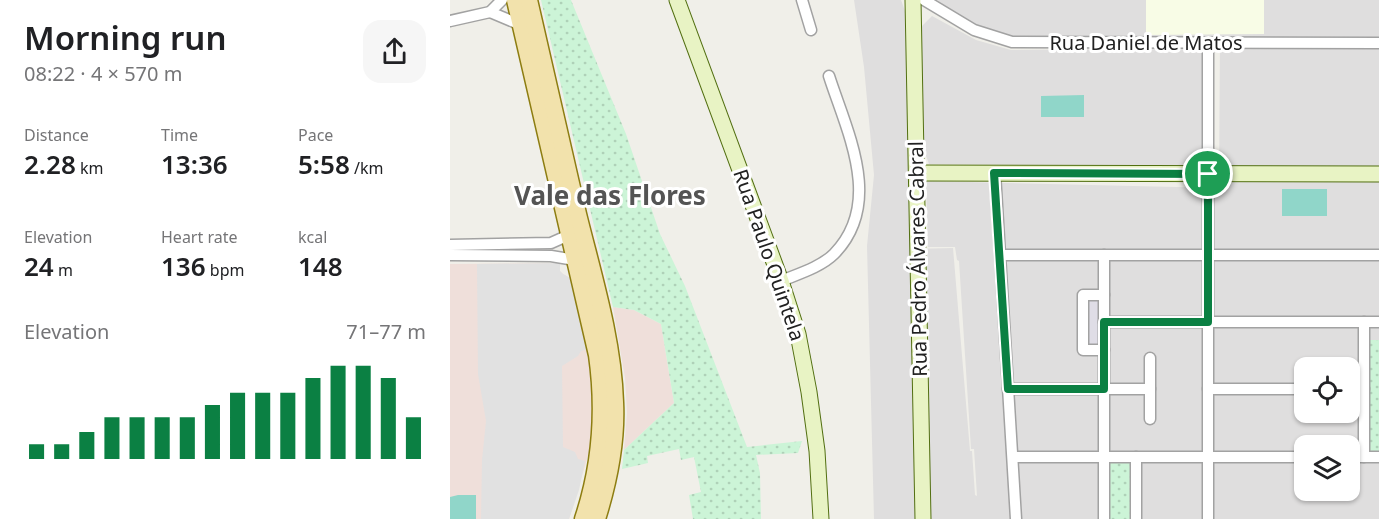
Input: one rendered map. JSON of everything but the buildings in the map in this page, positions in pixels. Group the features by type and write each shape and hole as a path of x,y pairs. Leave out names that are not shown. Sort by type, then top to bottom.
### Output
{"main road":[{"path":"515,0 597,355 601,382 600,446 595,477 582,519"},
{"path":"529,0 602,314 613,373 614,447 597,519"}],"street":[{"path":"450,21 490,12 502,0"},
{"name":"Rua Paulo Quintela","path":"677,0 781,281 798,334 817,451 821,519"},
{"path":"802,0 811,30"},
{"name":"Rua Pedro Álvares Cabral","path":"913,0 923,519"},
{"name":"Rua Daniel de Matos","path":"924,0 974,30 1012,42 1379,44"},
{"path":"490,12 521,25"},
{"path":"1208,44 1208,519"},
{"path":"781,281 833,255 849,233 857,214 860,197 858,165 829,76"},
{"path":"917,173 1379,174"},
{"path":"994,173 1016,519"},
{"path":"450,245 551,243 569,235"},
{"path":"450,255 551,256 575,260"},
{"path":"1001,255 1379,255"},
{"path":"1104,255 1104,519"},
{"path":"1104,295 1083,295 1083,350 1104,350"},
{"path":"1104,322 1379,322"},
{"path":"1364,322 1364,456"},
{"path":"1150,358 1150,419"},
{"path":"1008,389 1150,389"},
{"path":"1208,389 1294,389"},
{"path":"1012,456 1294,456"},
{"path":"1136,456 1136,519"},
{"path":"1360,456 1379,456"}],"shaded area":[{"path":"854,0 901,0 905,11 912,249 953,248 970,451 972,451 975,495 977,496 974,449 971,449 959,261 955,247 928,247 926,181 1219,188 1220,38 1011,37 962,19 937,0 1379,0 1379,519 874,519 867,246 874,175 864,67"},
{"path":"1146,0 1264,0 1264,34 1146,35"},
{"path":"932,16 976,40 1011,50 1203,48 1202,167 929,164 924,150 921,27"},
{"path":"1084,95 1084,117 1041,117 1041,96"},
{"path":"1282,189 1327,189 1327,216 1282,216"},
{"path":"560,263 560,271 572,279 588,349 592,400 591,446 569,519 450,519 450,264"},
{"path":"560,263 560,271 572,279 588,349 581,351 578,356 562,366 563,447 575,452 578,459 585,461 579,490 569,519 481,519 482,460 486,421 478,374 477,264"},
{"path":"1080,290 1100,290 1100,355 1080,355"},
{"path":"613,307 634,310 661,324 674,403 624,450 627,413 625,378"},
{"path":"476,495 476,519 450,519 450,497"}],"green space":[{"path":"541,0 571,0 626,134 660,234 685,286 747,447 802,441 798,453 756,455 760,473 761,519 693,519 689,495 701,492 694,457 681,460 679,449 647,456 648,463 622,469 624,450 674,403 661,324 634,310 613,307"},
{"path":"1369,340 1379,340 1379,452 1370,452"},
{"path":"1109,461 1134,461 1133,519 1108,519"}],"district":[{"name":"Vale das Flores","path":"610,196"}],"route":[{"path":"994,173 1208,174 1208,322 1104,322 1104,389 1008,389 994,173"}]}
